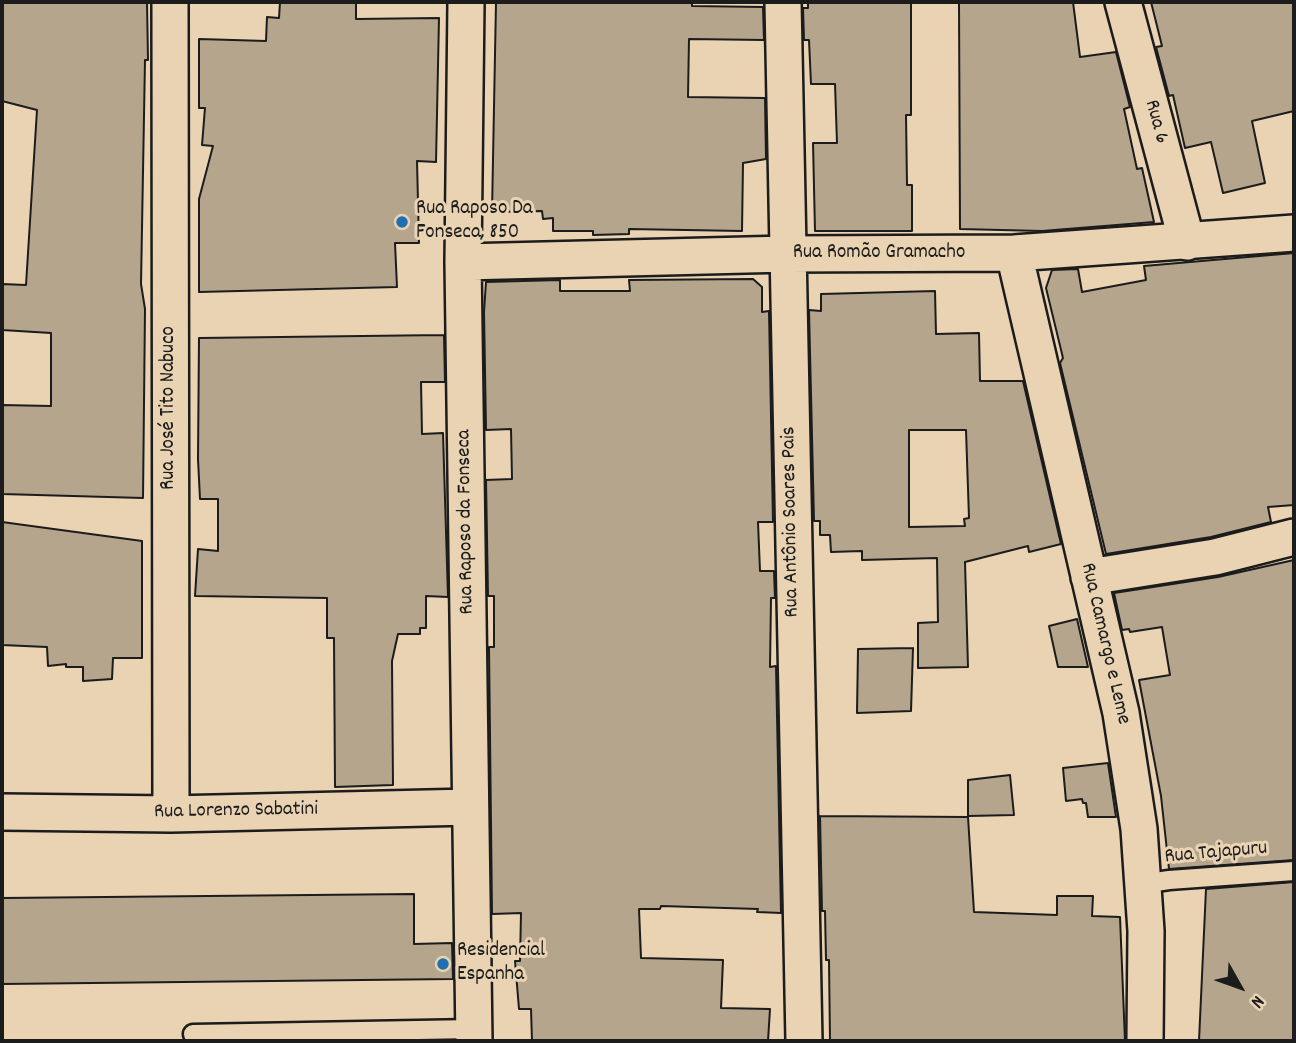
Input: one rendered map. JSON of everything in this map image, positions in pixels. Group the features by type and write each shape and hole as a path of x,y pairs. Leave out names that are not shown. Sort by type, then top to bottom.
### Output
{"street":[{"name":"Rua José Tito Nabuco","path":"170,2 171,814"},
{"name":"Rua Raposo da Fonseca","path":"466,2 463,262 474,1035"},
{"name":"Rua Antônio Soares Pais","path":"783,2 804,1041"},
{"name":"Rua 6","path":"1123,2 1187,242"},
{"name":"Rua Romão Gramacho","path":"463,262 787,254 1014,253 1294,233"},
{"name":"Rua Camargo e Leme","path":"1014,253 1121,713 1139,829 1146,931 1145,1041"},
{"path":"1089,577 1215,557 1294,537"},
{"name":"Rua Lorenzo Sabatini","path":"2,812 171,814 470,807"}],"lane":[{"name":"Rua Tajapuru","path":"1142,884 1294,870"},
{"path":"193,1034 474,1035"}],"building":[{"path":"2,2 147,2 148,60 145,60 141,284 145,309 143,498 2,494 2,405 51,406 51,333 2,330 2,284 26,285 37,110 2,101"},
{"path":"280,2 356,2 356,19 439,18 436,162 417,161 419,243 395,243 397,287 199,292 199,199 213,146 202,145 205,108 199,108 199,39 266,41 267,17 279,18"},
{"path":"496,2 692,2 692,6 763,7 764,40 689,39 688,97 765,98 766,159 743,163 742,231 629,229 629,234 593,235 593,231 553,231 553,218 543,219 542,211 492,212"},
{"path":"808,2 911,2 911,115 906,115 907,185 912,185 912,231 815,231 813,143 837,143 835,84 811,84 809,40 804,40 803,8 808,8"},
{"path":"959,2 1073,2 1080,57 1116,52 1130,107 1124,109 1137,169 1142,168 1154,222 1042,231 960,229"},
{"path":"1151,2 1294,2 1294,111 1252,121 1265,183 1223,193 1211,142 1185,148 1173,95 1169,96 1156,47 1162,46"},
{"path":"1294,253 1294,505 1268,507 1271,522 1211,537 1106,554 1060,363 1063,358 1046,288 1052,270 1078,269 1082,292 1146,280 1144,266"},
{"path":"753,279 762,287 762,312 769,311 773,522 758,522 760,571 774,571 775,598 771,598 770,667 776,666 781,913 757,912 758,909 661,906 660,909 639,909 641,958 723,960 721,1008 770,1009 768,1041 532,1041 531,1009 519,1009 515,961 520,961 521,913 492,914 489,647 494,647 494,596 488,596 486,480 512,479 511,429 486,430 486,282 560,280 560,291 630,291 629,280"},
{"path":"935,291 936,334 979,333 980,381 1023,381 1061,544 1029,552 1028,546 965,562 968,667 918,668 918,623 938,622 937,558 862,560 862,551 831,552 830,535 820,535 820,521 814,521 809,310 821,311 821,294","holes":["909,430 966,430 969,518 964,519 965,526 909,527"]},
{"path":"444,335 445,382 421,382 422,434 443,433 448,597 426,596 426,628 420,628 420,634 398,634 392,661 393,785 335,787 334,638 327,638 327,598 195,596 198,549 218,551 218,499 200,499 199,338"},
{"path":"2,522 142,541 142,658 113,658 112,679 83,681 83,667 66,667 66,664 48,666 47,647 2,645"},
{"path":"1294,560 1294,860 1169,869 1161,796 1139,680 1170,675 1162,627 1130,632 1129,629 1122,630 1114,593 1218,577"},
{"path":"1077,619 1088,667 1058,667 1049,626"},
{"path":"913,648 911,711 857,713 858,649"},
{"path":"1108,763 1116,817 1088,817 1086,803 1083,803 1082,799 1066,801 1063,768"},
{"path":"1010,775 1014,815 968,816 968,780"},
{"path":"820,816 968,817 974,912 1057,915 1057,896 1093,896 1092,916 1120,917 1125,1041 830,1041 829,960 826,960 825,911 822,911"},
{"path":"1294,882 1294,1041 1199,1041 1206,889"},
{"path":"414,894 414,944 452,943 453,979 2,984 2,898"}],"place":[{"name":"Rua Raposo Da Fonseca, 850","path":"402,222"},
{"name":"Residencial Espanha","path":"443,964"}]}
